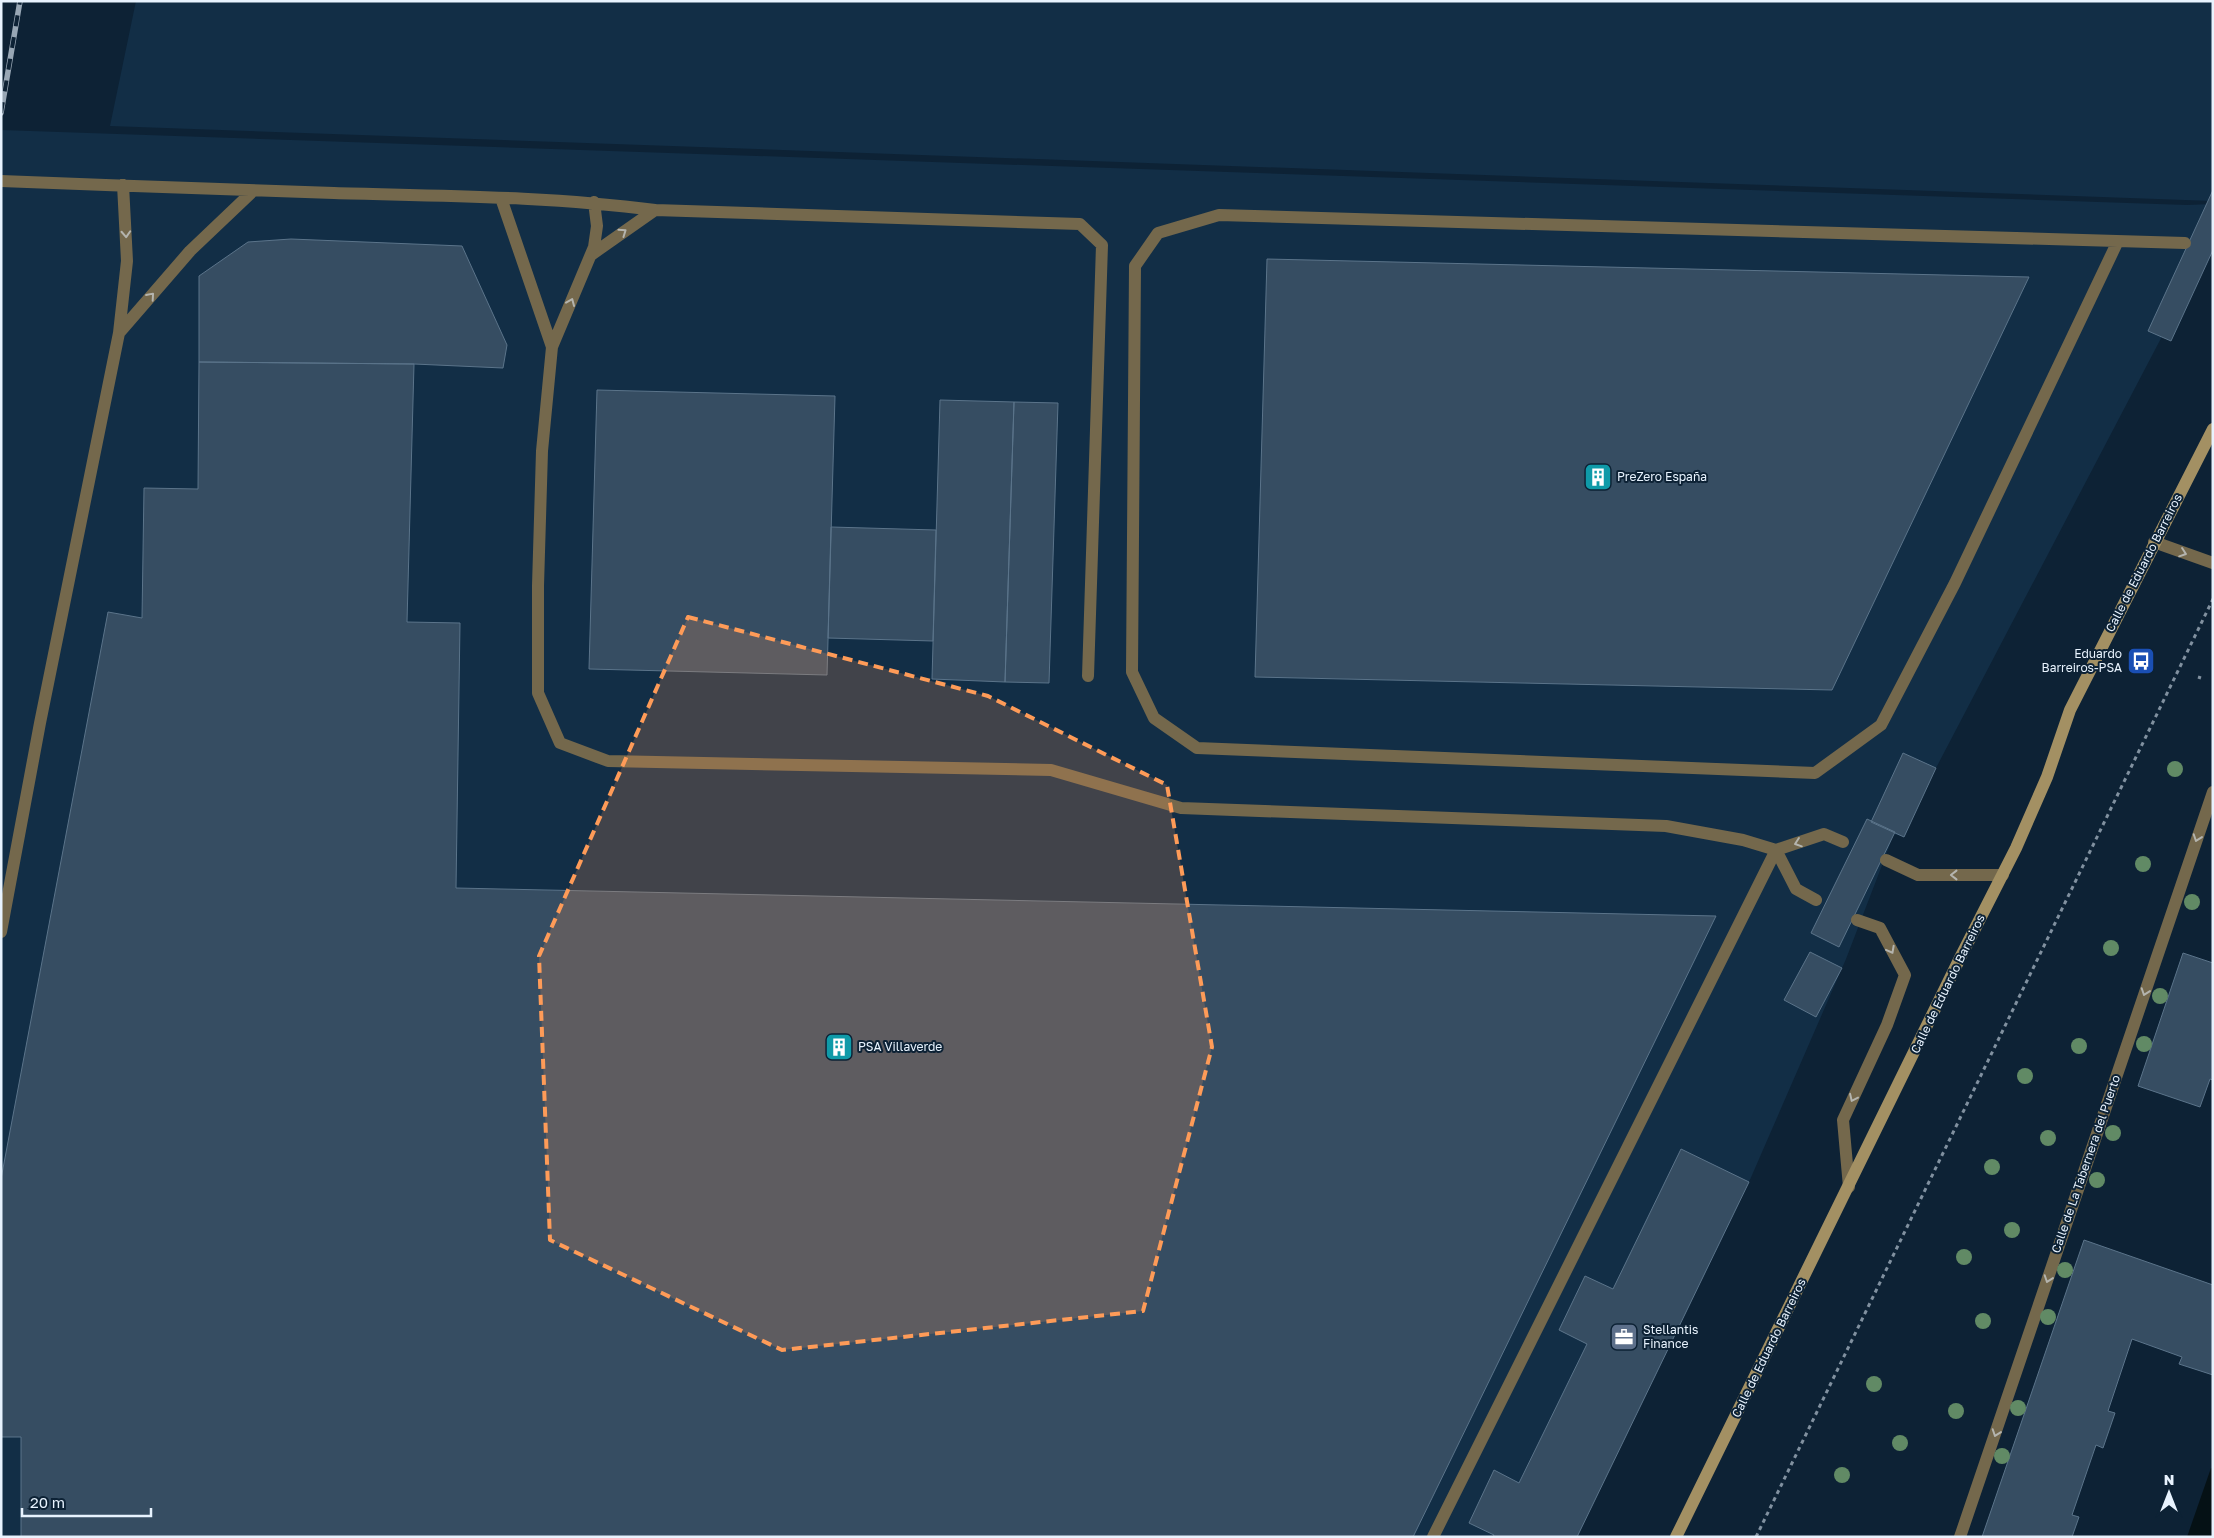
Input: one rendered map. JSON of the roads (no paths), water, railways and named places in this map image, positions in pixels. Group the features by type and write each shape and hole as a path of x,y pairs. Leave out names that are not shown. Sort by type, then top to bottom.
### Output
{"street":[{"path":"1,181 594,202 655,210 1080,224 1102,245 1088,676"},
{"path":"1,932 40,723 119,333 127,261 123,185"},
{"path":"119,333 190,251 253,191"},
{"path":"500,198 552,347"},
{"path":"594,202 597,226 594,247 552,347 542,451 538,586 538,693 560,743 608,761 1051,770 1181,808 1666,826 1743,840 1776,850 1824,834 1843,842"},
{"path":"591,255 655,210"},
{"path":"2117,243 1955,583 1881,725 1815,773 1197,748 1154,718 1132,672 1135,266 1158,233 1219,216 2185,244"},
{"name":"Calle de Eduardo Barreiros","path":"1676,1537 1960,958 2003,875 2047,777 2070,710 2213,429"},
{"path":"2154,542 2213,563"},
{"name":"Calle de La Tabernera del Puerto","path":"1960,1537 2213,792"},
{"path":"1776,850 1796,889 1816,900"},
{"path":"1433,1537 1776,850"},
{"path":"1886,860 1918,875 2003,875"},
{"path":"1849,1187 1843,1120 1887,1025 1905,975 1880,928 1857,920"}],"railway":[{"path":"1,113 20,1"}],"place":[{"name":"PreZero España","path":"1598,477"},
{"name":"Eduardo Barreiros-PSA","path":"2141,661"},
{"name":"PSA Villaverde","path":"839,1047"},
{"name":"Stellantis Finance","path":"1624,1337"}]}
